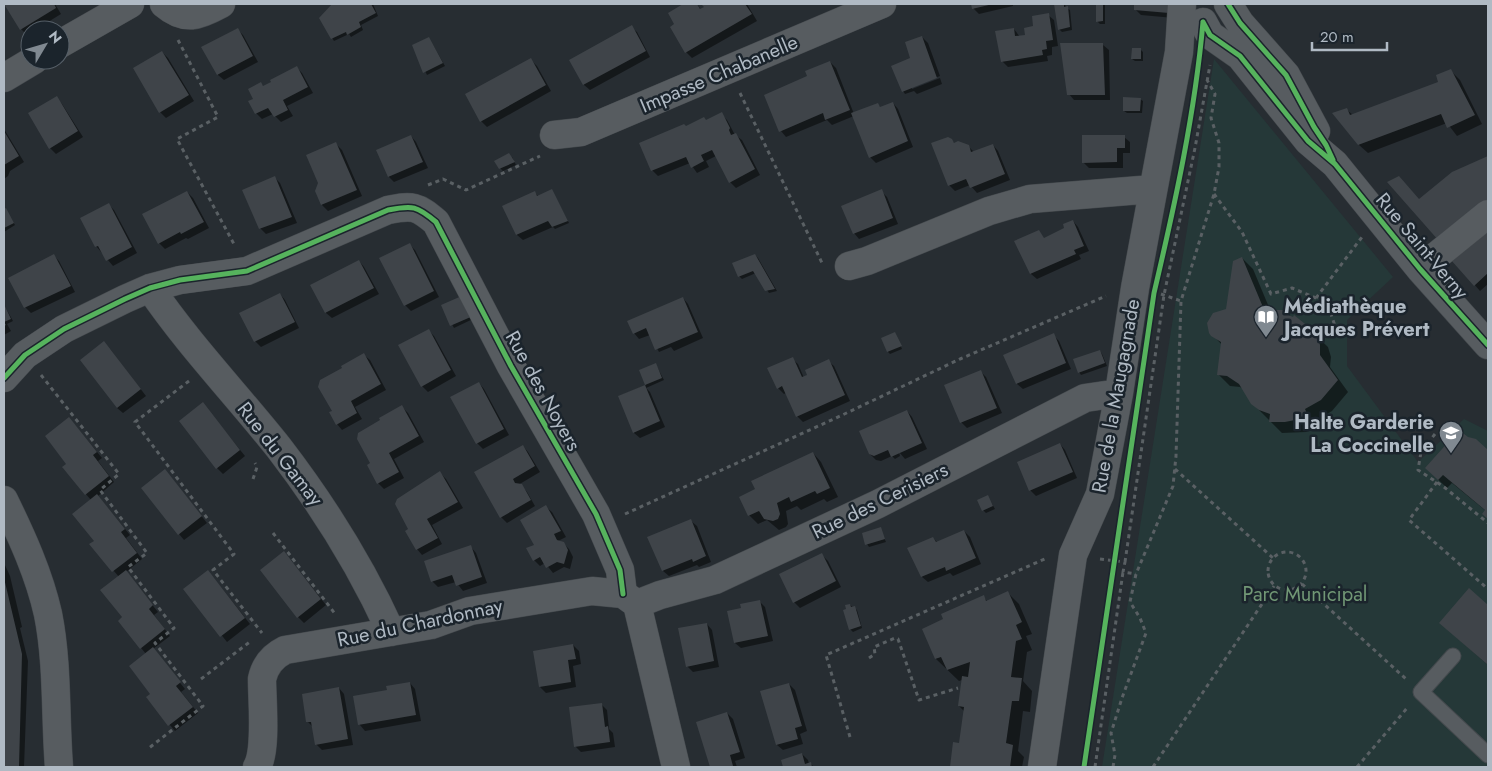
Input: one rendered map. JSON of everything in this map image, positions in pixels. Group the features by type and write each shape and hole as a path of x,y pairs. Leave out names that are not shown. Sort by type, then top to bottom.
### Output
{"street":[{"path":"70,38 130,4"},
{"path":"174,10 195,15 221,4"},
{"name":"Impasse Chabanelle","path":"554,135 581,132 882,4"},
{"name":"Rue Saint-Verny","path":"1228,4 1240,23 1286,75 1335,164"},
{"name":"Rue Saint-Verny","path":"1202,16 1240,56 1308,141 1335,164 1420,269 1488,346"},
{"name":"Rue de la Maugagnade","path":"1042,767 1073,555 1100,494 1119,393 1135,288 1179,52 1202,16"},
{"path":"4,78 20,68"},
{"path":"836,266 867,261 989,211 1030,199 1153,189"},
{"path":"4,378 25,355 64,328 150,288 180,280 247,271 388,210 405,207 421,210"},
{"name":"Rue des Noyers","path":"421,210 436,222 451,247 510,366 596,514 630,599 676,767"},
{"path":"1420,269 1488,214"},
{"name":"Rue du Gamay","path":"150,288 168,314 279,448 321,507 376,599 392,632"},
{"name":"Rue des Cerisiers","path":"630,599 723,576 878,504 1085,398 1119,393"},
{"path":"4,500 22,535 40,582 48,615 53,646 60,767"},
{"name":"Rue du Chardonnay","path":"270,643 285,650 432,625 470,611 582,592 592,591 630,599"},
{"path":"257,767 263,746 262,679 268,664 270,643"}],"lane":[{"path":"1453,656 1421,692 1488,755"}],"path":[{"path":"174,10 178,41 218,117 177,138 241,256 247,271"},
{"path":"1095,767 1164,295 1195,148 1212,50 1202,16"},
{"path":"729,70 836,266"},
{"path":"1113,767 1115,755 1111,733 1146,633 1140,618 1130,602 1136,574 1173,486 1181,301 1214,194 1219,167 1219,143 1210,118 1215,94 1207,80"},
{"path":"421,210 426,186 443,179 466,190 541,156 554,135"},
{"path":"1214,194 1242,232 1271,294 1292,288 1316,298 1331,314 1338,334 1358,332"},
{"path":"1316,298 1378,217"},
{"path":"601,528 620,516 836,418 960,359 1123,289 1135,288"},
{"path":"25,355 118,474 100,490 146,552 128,567 174,628 155,643 203,706 149,748"},
{"path":"201,679 270,643 213,570 234,554 135,422 210,366"},
{"path":"1435,434 1420,452 1418,470 1437,482 1488,523"},
{"path":"1174,469 1273,558"},
{"path":"1437,482 1409,520 1488,589"},
{"path":"273,533 346,628 335,630 336,641"},
{"path":"1113,571 1116,551"},
{"path":"1285,552 1298,555 1306,565 1302,584 1291,590 1279,589 1274,586 1268,575 1273,558 1285,552"},
{"path":"850,737 826,655 1055,554 1073,555"},
{"path":"1114,561 1125,562"},
{"path":"1123,572 1136,574"},
{"path":"1302,584 1421,692 1356,767"},
{"path":"1153,767 1274,586"},
{"path":"869,658 875,654 874,647 895,638 898,639 919,700 958,688"}],"green space":[{"name":"Parc Municipal","path":"1214,59 1393,277 1347,320 1347,366 1418,462 1464,419 1488,431 1488,767 1102,767"}],"building":[{"path":"4,4 54,4 56,8 36,20 20,20 20,30"},
{"path":"332,4 371,4 376,13 359,22 361,27 347,35 346,32 331,39 319,18"},
{"path":"683,4 697,4 700,9 704,7 701,4 745,4 752,14 685,53 670,27 674,24 668,13"},
{"path":"971,4 993,4 972,9"},
{"path":"1054,4 1064,4 1064,7 1068,6 1070,27 1058,30"},
{"path":"1096,4 1103,4 1103,21 1096,22"},
{"path":"1134,4 1170,4 1169,13 1134,10"},
{"path":"1049,13 1053,40 1046,41 1047,49 1042,50 1043,55 1001,62 995,31 1014,28 1015,36 1025,35 1024,28 1033,26 1032,16"},
{"path":"632,25 646,51 583,85 569,60"},
{"path":"238,28 253,56 217,75 201,47"},
{"path":"922,36 937,78 902,92 891,66 910,58 905,42"},
{"path":"429,37 443,63 423,73 412,45"},
{"path":"1060,43 1103,43 1105,95 1067,95"},
{"path":"1132,48 1141,48 1141,59 1131,59"},
{"path":"162,51 189,95 159,113 133,68"},
{"path":"531,58 546,85 480,122 465,94"},
{"path":"830,61 850,110 825,120 823,113 779,132 764,95 807,76 805,71"},
{"path":"297,66 308,87 283,100 288,110 274,117 268,108 255,114 248,101 253,99 248,89 261,82 263,86 271,82 270,80"},
{"path":"1451,69 1475,115 1447,128 1441,114 1358,145 1332,113 1347,108 1350,115 1438,82 1436,75"},
{"path":"57,96 78,131 49,149 28,113"},
{"path":"1123,97 1141,98 1140,111 1123,111"},
{"path":"893,102 908,141 869,158 851,113 878,103 880,107"},
{"path":"722,112 730,128 731,135 736,133 755,169 729,183 712,150 701,155 704,161 691,168 686,157 651,171 639,143 684,124 686,126 704,117 706,120"},
{"path":"4,131 19,156 4,165"},
{"path":"411,135 423,162 388,177 376,150"},
{"path":"1082,135 1125,135 1125,148 1117,148 1117,162 1082,163"},
{"path":"948,137 954,143 958,141 969,145 971,152 993,144 1005,174 970,188 966,179 948,186 931,143"},
{"path":"336,142 357,190 321,205 315,191 318,183 306,155"},
{"path":"509,153 515,162 499,169 494,161"},
{"path":"1488,156 1488,203 1439,241 1387,182 1399,176 1419,199 1452,172"},
{"path":"275,176 292,217 259,229 242,190"},
{"path":"552,189 568,221 552,227 548,221 516,235 502,206 535,191 537,196"},
{"path":"882,189 893,218 853,234 841,206"},
{"path":"187,191 204,222 158,244 142,214"},
{"path":"109,203 132,247 106,261 98,246 95,247 80,218"},
{"path":"6,208 14,223 4,228 4,209"},
{"path":"1073,220 1084,246 1074,250 1076,254 1030,274 1014,241 1039,230 1044,238 1064,228 1063,224"},
{"path":"1488,230 1488,273 1474,286 1451,260"},
{"path":"410,243 434,291 404,306 379,258"},
{"path":"54,254 71,286 24,308 8,278"},
{"path":"755,254 775,289 765,291 753,271 738,277 732,263"},
{"name":"Médiathèque Jacques Prévert","path":"1242,257 1265,312 1286,310 1286,314 1293,317 1294,315 1310,328 1308,329 1312,336 1317,334 1320,355 1338,380 1321,400 1305,409 1308,416 1285,422 1269,422 1270,414 1259,410 1251,404 1239,384 1227,376 1217,375 1221,342 1211,336 1207,323 1213,313 1226,309 1233,261"},
{"path":"359,260 374,288 325,313 310,285"},
{"path":"280,293 295,322 254,342 239,313"},
{"path":"464,295 473,316 450,326 441,305"},
{"path":"683,297 698,332 655,350 646,328 633,334 627,321"},
{"path":"4,304 11,319 4,322"},
{"path":"429,329 451,370 421,387 398,345"},
{"path":"895,332 902,346 887,352 881,338"},
{"path":"1054,333 1066,363 1016,384 1003,355"},
{"path":"104,341 141,389 117,408 80,360"},
{"path":"1100,350 1105,363 1078,373 1073,359"},
{"path":"364,353 381,384 351,401 357,413 336,425 329,412 332,411 318,387 320,380"},
{"path":"793,357 802,377 807,375 805,370 829,359 845,395 796,417 782,386 777,389 767,368"},
{"path":"656,363 662,378 645,385 639,370"},
{"path":"981,370 997,408 960,423 944,385"},
{"path":"479,382 504,429 476,444 450,397"},
{"path":"645,385 660,421 633,433 618,396"},
{"path":"203,402 240,450 216,469 179,421"},
{"path":"402,405 419,436 389,453 399,472 377,484 367,465 370,463 357,439 358,433"},
{"path":"907,410 922,443 891,457 888,450 874,456 869,454 859,431"},
{"path":"69,417 97,452 93,455 109,476 85,495 62,467 66,464 45,436"},
{"path":"1459,430 1468,437 1476,439 1488,450 1488,519 1482,514 1485,510 1443,475 1438,480 1425,468"},
{"path":"1060,443 1073,472 1029,491 1017,462"},
{"path":"523,445 535,466 513,479 515,483 522,484 531,500 500,518 474,472"},
{"path":"813,452 830,488 817,494 815,491 791,502 789,497 777,503 780,514 778,519 773,521 764,519 759,511 748,516 739,497 755,489 751,481"},
{"path":"165,469 202,516 178,535 141,488"},
{"path":"440,471 458,502 427,519 438,538 416,550 405,531 408,529 395,504 397,499"},
{"path":"97,494 125,529 121,532 137,553 112,572 89,544 94,541 72,514"},
{"path":"988,495 993,506 982,511 977,500"},
{"path":"546,505 561,531 554,534 557,540 564,542 568,550 564,564 557,562 546,568 540,557 533,561 526,548 534,545 520,520"},
{"path":"691,519 706,556 693,562 692,559 662,571 647,537"},
{"path":"881,527 885,539 865,545 862,533"},
{"path":"964,530 976,558 946,571 945,567 921,577 907,548 933,537 936,542"},
{"path":"471,545 482,577 456,586 452,575 431,582 424,561"},
{"path":"284,551 321,599 297,618 260,570"},
{"path":"822,553 836,581 793,603 779,574"},
{"path":"126,570 153,605 149,609 165,629 140,649 118,621 122,617 100,590"},
{"path":"208,570 245,618 220,637 183,589"},
{"path":"4,578 22,654 19,767 4,767"},
{"path":"1469,588 1488,605 1488,665 1439,623"},
{"path":"1008,591 1022,622 1016,625 1022,639 1016,641 1011,677 1022,678 1019,701 1012,701 1006,743 1013,745 1010,767 950,767 953,742 959,743 964,707 958,706 962,676 968,677 970,662 947,670 941,657 935,659 922,629 943,619 941,614 984,595 986,601"},
{"path":"760,600 768,636 734,643 727,611 741,608 740,604"},
{"path":"850,604 851,607 855,606 861,626 849,630 843,610 846,609 845,605"},
{"path":"707,623 714,661 686,667 678,628"},
{"path":"573,644 576,659 568,660 571,682 539,687 533,651"},
{"path":"153,647 181,682 176,686 193,707 168,726 146,697 150,694 129,666"},
{"path":"410,682 416,715 358,725 353,696 387,690 386,686"},
{"path":"789,683 802,726 795,728 798,739 776,745 760,691"},
{"path":"339,687 348,739 315,745 311,722 306,722 302,694"},
{"path":"602,703 605,727 608,726 610,742 574,747 569,707"},
{"path":"727,712 740,752 730,755 733,766 710,767 696,722"},
{"path":"802,753 805,764 811,762 812,767 783,767 781,760"}],"cycle path":[{"path":"1228,4 1240,23 1286,75 1333,160"},
{"path":"1203,22 1210,35 1240,56 1308,141 1335,164 1420,269 1488,345"},
{"path":"1084,767 1154,293 1183,158 1195,90 1203,22"},
{"path":"4,378 25,355 64,329 150,288 180,280 247,271 388,210 414,208 436,222 511,366 596,514 620,570 623,594"}],"place":[{"name":"Médiathèque Jacques Prévert","path":"1266,338"},
{"name":"Halte Garderie La Coccinelle","path":"1451,454"}]}
